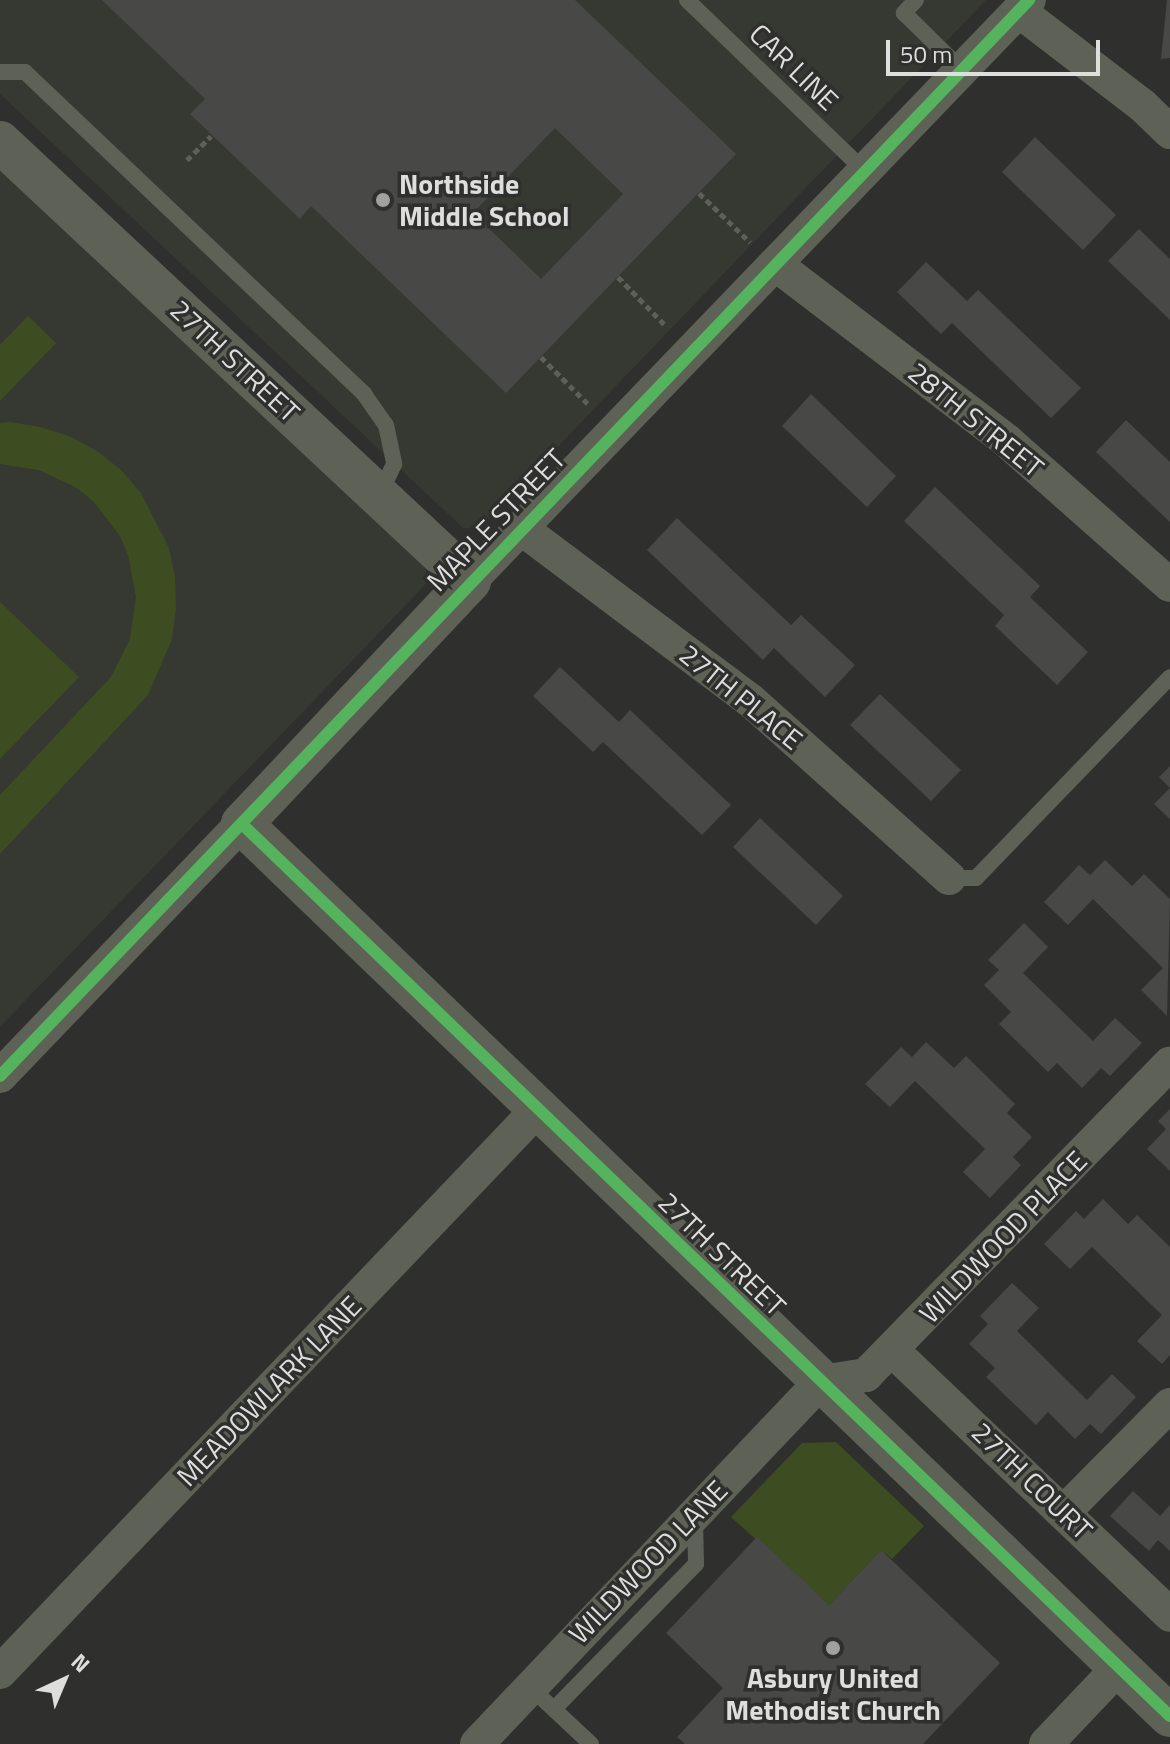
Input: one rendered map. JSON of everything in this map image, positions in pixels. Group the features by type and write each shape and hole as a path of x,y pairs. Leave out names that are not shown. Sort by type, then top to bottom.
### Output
{"street":[{"name":"MAPLE STREET","path":"0,1076 522,529 763,253 865,171 1024,6"},
{"path":"1024,6 1170,132"},
{"name":"27TH STREET","path":"0,142 470,581"},
{"name":"28TH STREET","path":"763,253 1007,441 1170,585"},
{"name":"27TH PLACE","path":"522,529 750,700 949,878"},
{"name":"27TH STREET","path":"242,824 1170,1716"},
{"name":"WILDWOOD PLACE","path":"821,1382 866,1375 1170,1064"},
{"name":"MEADOWLARK LANE","path":"0,1672 537,1110"},
{"name":"27TH COURT","path":"892,1350 1065,1511 1170,1615"},
{"name":"WILDWOOD LANE","path":"477,1744 821,1382"},
{"path":"1065,1511 1170,1405"},
{"path":"1046,1744 1119,1667"}],"lane":[{"name":"CAR LINE","path":"687,0 865,171"},
{"path":"916,0 904,13 962,70"},
{"path":"0,72 25,72 364,394 386,425 394,464 379,496"},
{"path":"949,878 976,878 1170,677"},
{"path":"554,1709 696,1564 694,1514"},
{"path":"529,1686 591,1744"}],"path":[{"path":"187,160 211,136"},
{"path":"699,193 763,253"},
{"path":"618,277 667,327"},
{"path":"541,357 590,406"}],"shaded area":[{"name":"Northside Middle School","path":"0,0 986,0 480,528 463,528 0,94"},
{"path":"0,164 426,565 426,584 0,1027"}],"green space":[{"path":"28,316 56,343 0,401 0,345"},
{"path":"10,422 69,436 97,451 121,470 141,493 169,548 175,578 176,608 172,639 148,695 0,854 0,795 111,677 130,639 136,597 128,555 120,536 94,502 77,488 39,470 0,464 0,423"},
{"path":"0,602 79,677 0,759"},
{"path":"836,1442 924,1526 892,1559 881,1550 829,1605 731,1517 802,1443"}],"building":[{"name":"Northside Middle School","path":"102,0 575,0 736,154 506,393 311,206 300,219 190,114 205,99","holes":["555,128 623,194 541,279 473,213"]},
{"path":"1167,0 1170,0 1170,58 1161,59"},
{"path":"1035,137 1116,215 1083,250 1002,172"},
{"path":"1139,229 1170,259 1170,320 1108,261"},
{"path":"926,262 967,301 978,290 1081,388 1051,418 952,323 941,334 897,292"},
{"path":"811,394 896,476 867,507 782,426"},
{"path":"1126,420 1170,462 1170,522 1096,452"},
{"path":"935,487 1040,586 1030,597 1088,652 1057,685 995,626 1004,615 904,521"},
{"path":"677,518 791,625 801,615 855,665 825,697 774,648 763,660 647,550"},
{"path":"560,667 619,722 630,710 731,805 702,835 603,742 593,752 533,696"},
{"path":"880,694 961,770 931,801 850,725"},
{"path":"1170,766 1170,788 1159,777"},
{"path":"1170,788 1170,819 1154,804"},
{"path":"760,818 843,896 816,925 733,847"},
{"path":"1105,860 1132,886 1144,874 1170,899 1167,1016 1141,990 1163,968 1093,899 1068,925 1044,902 1079,865 1090,875"},
{"path":"1024,923 1048,947 1023,973 1093,1041 1115,1018 1142,1043 1110,1076 1101,1068 1082,1088 1057,1063 1048,1072 999,1024 1011,1012 984,985 999,970 988,960"},
{"path":"926,1042 954,1068 966,1056 1015,1104 1007,1113 1032,1137 1013,1157 1021,1165 990,1198 963,1172 985,1149 915,1081 890,1107 865,1084 901,1047 912,1057"},
{"path":"1170,1109 1170,1171 1147,1149 1166,1129 1158,1121"},
{"path":"1103,1199 1128,1224 1137,1215 1170,1247 1170,1355 1162,1364 1137,1341 1162,1315 1092,1247 1070,1269 1044,1244 1076,1211 1084,1219"},
{"path":"1012,1283 1039,1308 1017,1331 1087,1400 1112,1374 1136,1397 1101,1434 1090,1424 1075,1439 1048,1412 1036,1425 986,1377 995,1368 969,1344 988,1324 980,1316"},
{"path":"1133,1491 1160,1516 1170,1505 1170,1551 1158,1540 1149,1551 1110,1516"},
{"name":"Asbury United Methodist Church","path":"757,1537 829,1605 881,1550 1000,1663 923,1744 685,1744 677,1737 723,1688 666,1633"}],"cycle path":[{"path":"0,1076 1029,0"},
{"path":"242,824 1170,1716"}],"place":[{"name":"Northside Middle School","path":"383,200"},
{"name":"Asbury United Methodist Church","path":"833,1648"}]}
